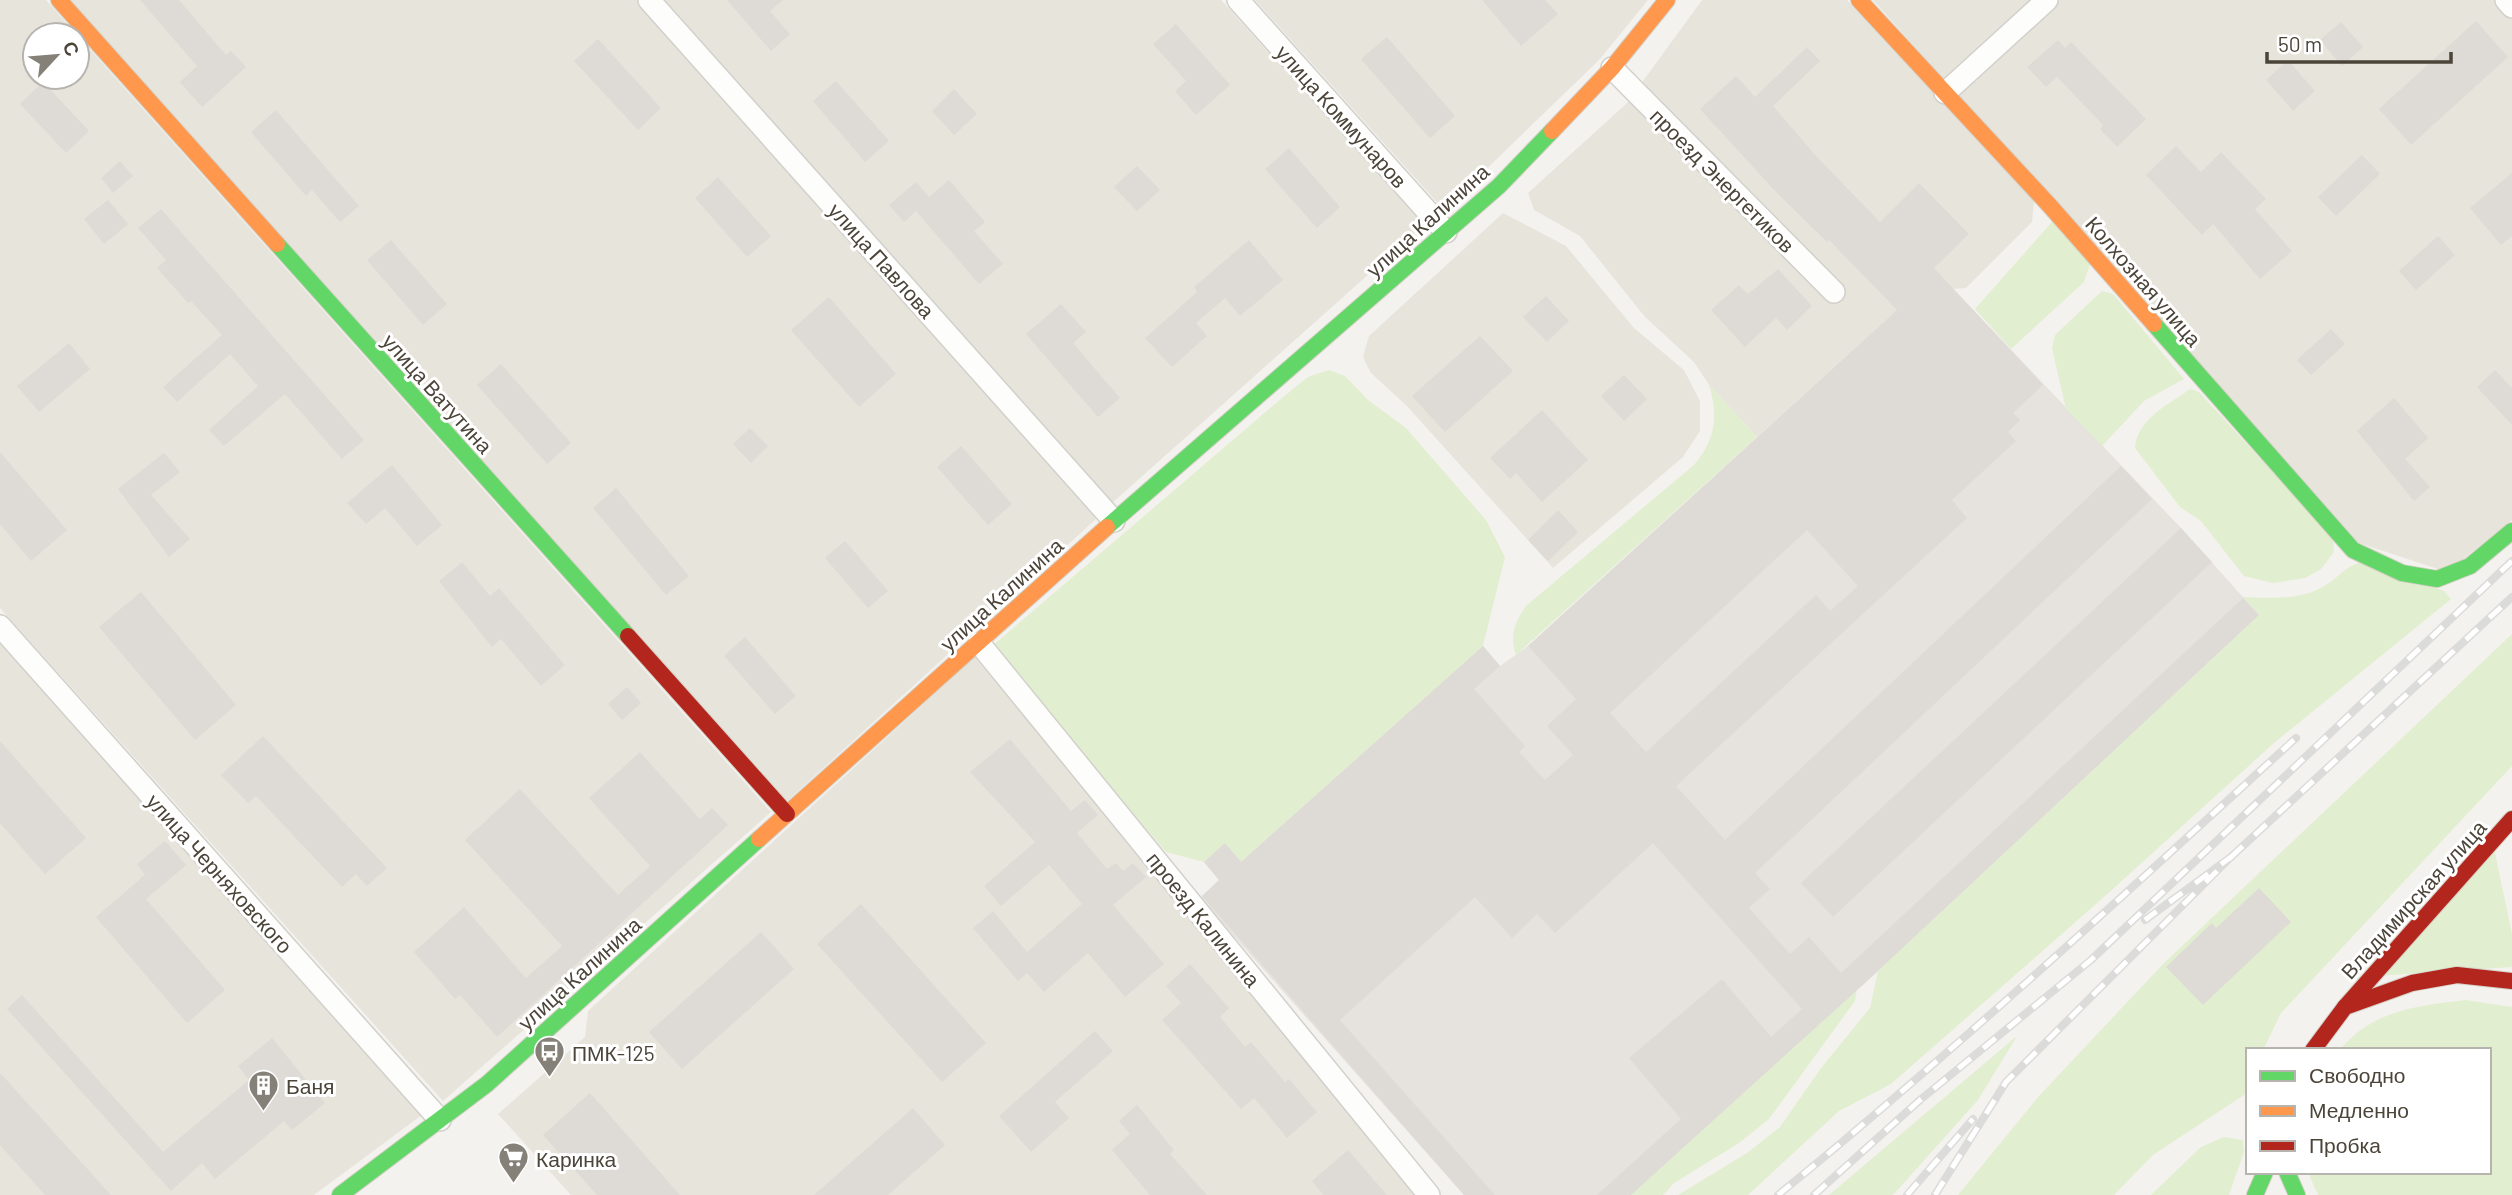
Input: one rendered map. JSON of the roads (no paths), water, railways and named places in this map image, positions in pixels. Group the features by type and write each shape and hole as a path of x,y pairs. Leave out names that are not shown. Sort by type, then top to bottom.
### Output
{"street":[{"name":"улица Ватутина","path":"59,0 787,814"},
{"name":"улица Павлова","path":"649,0 1114,521"},
{"name":"улица Коммунаров","path":"1238,0 1446,232"},
{"name":"улица Калинина","path":"340,1195 487,1084 1114,521 1499,186 1612,68 1667,0"},
{"name":"Колхозная улица","path":"1858,0 2050,206 2353,551 2406,576 2444,580 2473,566 2512,531"},
{"path":"1945,93 2047,0"},
{"path":"2506,0 2512,7"},
{"name":"проезд Энергетиков","path":"1612,68 1834,292"},
{"name":"улица Черняховского","path":"0,626 440,1120"},
{"name":"проезд Калинина","path":"979,643 1429,1195"},
{"name":"Владимирская улица","path":"2314,1048 2345,1007 2512,819"},
{"path":"2345,1007 2412,983 2457,975 2512,981"},
{"path":"2255,1195 2264,1174"},
{"path":"2288,1174 2297,1195"}],"railway":[{"path":"1814,1195 1920,1100 2091,960 2512,561"},
{"path":"2231,857 2512,597"},
{"path":"1778,1195 1975,1028 2296,738"},
{"path":"1935,1195 2006,1082 2231,857 2145,920"},
{"path":"1907,1195 1973,1119"}],"place":[{"name":"ПМК-125","path":"549,1079"},
{"name":"Баня","path":"263,1112"},
{"name":"Каринка","path":"513,1185"}]}
